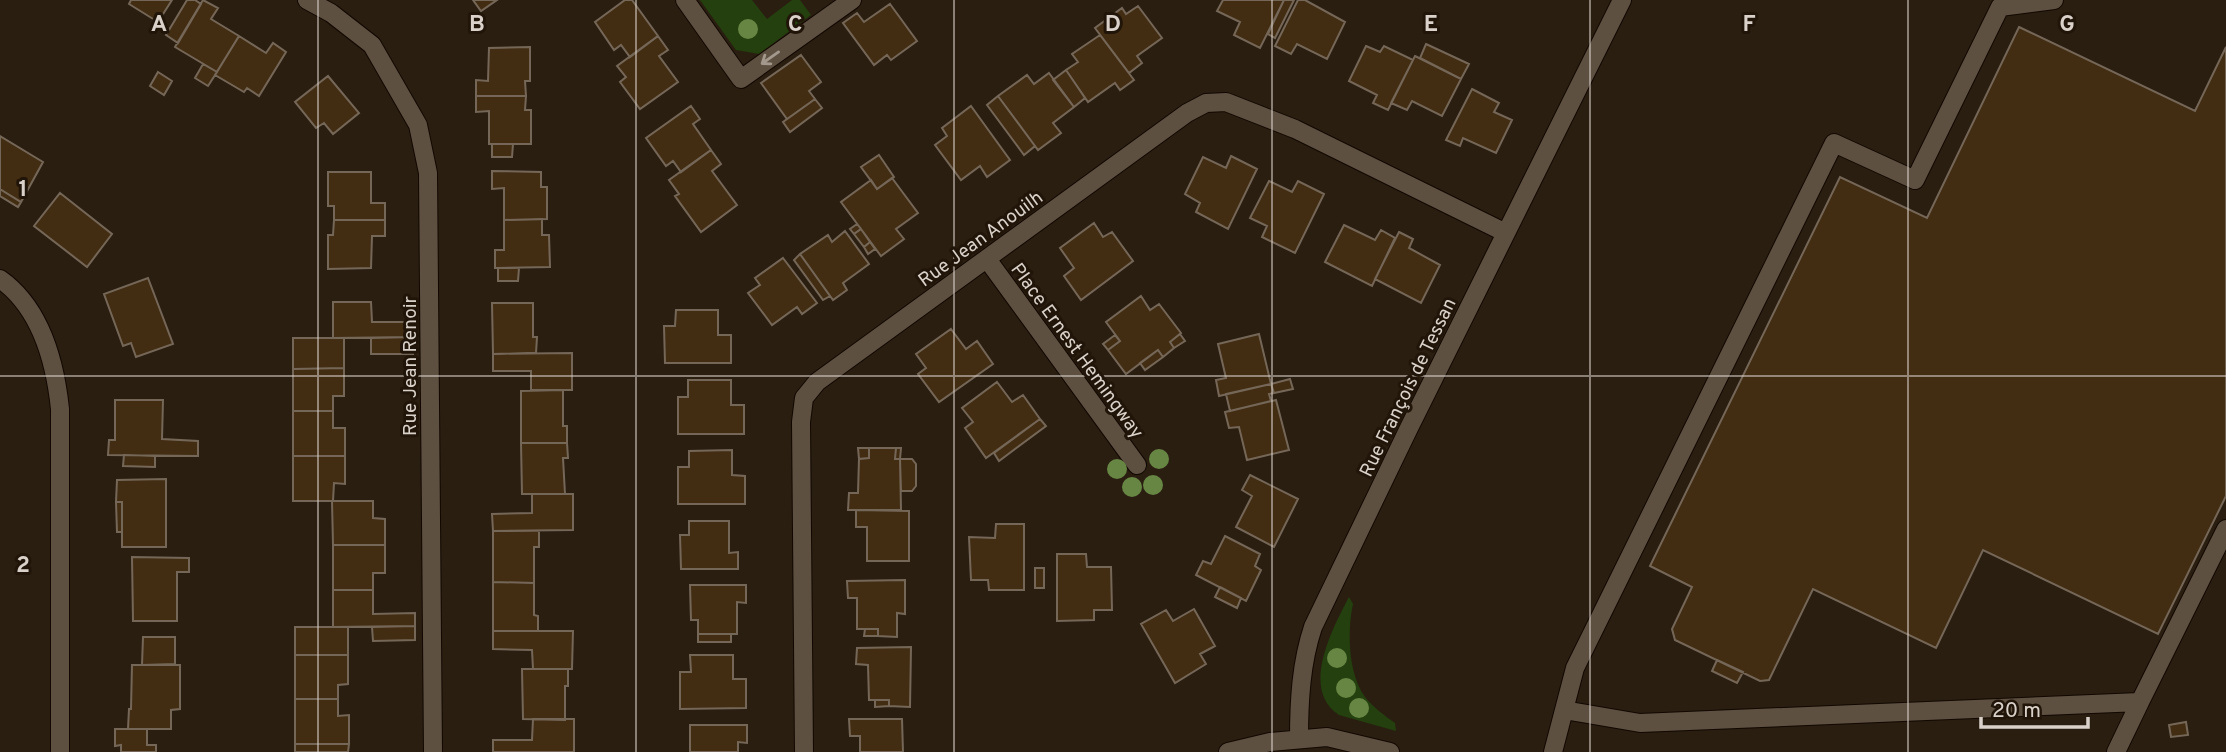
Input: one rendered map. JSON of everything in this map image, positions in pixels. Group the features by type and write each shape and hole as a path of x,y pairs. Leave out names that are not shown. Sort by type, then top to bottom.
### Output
{"street":[{"name":"Rue Jean Renoir","path":"307,0 336,6 372,45 418,125 428,173 433,752"},
{"path":"685,0 741,79 852,0"},
{"name":"Rue François de Tessan","path":"1299,739 1299,706 1305,652 1313,627 1622,0"},
{"path":"1553,752 1575,668 1834,143 1915,180 2000,7 2054,0"},
{"name":"Rue Jean Anouilh","path":"804,752 801,422 804,398 817,382 1187,113 1206,103 1226,102 1295,129 1506,233"},
{"name":"Place Ernest Hemingway","path":"987,259 1136,465"},
{"path":"0,279 12,287 44,335 58,389 60,752"},
{"path":"2116,752 2226,529"},
{"path":"1563,710 1640,723 2140,702"},
{"path":"1228,752 1270,742 1327,737 1390,752"}],"green space":[{"path":"700,0 752,0 767,19 792,0 800,0 811,15 759,54 736,50"},
{"path":"1349,597 1353,604 1350,652 1355,676 1365,697 1395,723 1396,731 1339,715 1328,704 1322,691 1323,659"}],"building":[{"path":"131,0 172,0 158,22 129,4"},
{"path":"187,0 195,0 201,4 178,43 166,35"},
{"path":"203,0 218,8 211,19 239,36 217,72 175,47"},
{"path":"473,0 497,0 481,11"},
{"path":"625,0 632,0 658,36 630,57 621,45 614,50 595,22"},
{"path":"1223,0 1284,0 1260,48 1234,35 1240,22 1217,11"},
{"path":"1284,0 1294,0 1275,38 1268,34"},
{"path":"1298,0 1305,0 1345,22 1327,59 1297,44 1291,54 1275,46"},
{"path":"890,4 917,41 891,60 887,55 874,65 843,23 857,13 864,22"},
{"path":"1138,6 1162,38 1137,56 1142,63 1129,73 1095,28 1122,8 1126,14"},
{"path":"2019,27 2195,111 2226,47 2226,496 2158,634 1983,550 1936,648 1813,589 1769,680 1760,681 1675,640 1672,629 1692,587 1650,566 1840,177 1927,218"},
{"path":"1100,35 1134,80 1120,90 1115,83 1088,102 1066,70 1078,62 1072,54"},
{"path":"239,36 266,53 273,43 286,52 259,96 247,88 244,92 215,75"},
{"path":"658,36 668,50 659,56 678,82 640,109 620,82 626,77 617,66"},
{"path":"1426,44 1469,64 1461,79 1420,58"},
{"path":"1366,46 1380,52 1384,46 1413,60 1388,110 1373,103 1377,95 1349,81"},
{"path":"530,47 530,81 525,81 526,96 476,96 476,80 488,81 489,48"},
{"path":"801,55 821,82 809,91 815,99 787,119 761,83"},
{"path":"1415,56 1461,79 1442,116 1412,101 1407,110 1391,103"},
{"path":"203,64 217,72 208,86 195,78"},
{"path":"1066,70 1085,98 1074,107 1053,80"},
{"path":"158,72 172,81 164,95 150,86"},
{"path":"1049,73 1074,107 1053,123 1061,133 1038,150 998,96 1027,75 1034,84"},
{"path":"328,76 359,113 333,134 324,123 316,128 295,102"},
{"path":"1472,89 1499,103 1494,112 1512,120 1496,153 1463,138 1460,146 1446,140"},
{"path":"476,96 526,96 525,110 531,110 531,144 489,144 489,111 476,112"},
{"path":"998,96 1035,146 1024,155 987,105"},
{"path":"815,99 822,108 790,132 783,122"},
{"path":"691,106 700,119 693,124 711,150 681,172 673,161 666,166 646,138"},
{"path":"971,106 1010,160 987,177 980,166 961,180 935,145 947,136 942,128"},
{"path":"0,136 43,162 21,202 0,189"},
{"path":"492,144 513,144 512,157 492,157"},
{"path":"711,150 721,164 712,171 737,205 701,232 675,196 679,194 669,180"},
{"path":"879,155 894,177 877,189 861,167"},
{"path":"1231,156 1257,169 1228,229 1196,212 1200,203 1185,194 1203,157 1226,168"},
{"path":"492,171 541,172 541,187 547,187 547,219 504,220 504,188 492,189"},
{"path":"328,172 371,172 371,203 385,203 385,220 334,220 334,206 328,206"},
{"path":"892,178 918,213 896,229 904,239 881,256 841,202 871,180 877,189"},
{"path":"1269,181 1292,192 1298,181 1324,194 1295,253 1262,237 1267,226 1250,218"},
{"path":"0,189 21,202 18,207 0,196"},
{"path":"60,193 112,234 87,267 34,226"},
{"path":"542,219 542,235 549,235 550,267 495,268 495,250 504,250 504,220"},
{"path":"334,220 385,220 385,236 372,236 371,268 328,269 328,235 333,235"},
{"path":"1094,223 1103,237 1112,232 1133,261 1081,300 1064,276 1074,268 1060,248"},
{"path":"857,224 861,229 854,234 850,229"},
{"path":"1344,225 1375,240 1381,230 1395,238 1372,286 1325,262"},
{"path":"861,229 870,242 864,247 854,234"},
{"path":"845,231 869,264 843,283 847,290 833,300 800,254 828,235 832,242"},
{"path":"1399,232 1413,239 1409,248 1440,265 1421,303 1375,279"},
{"path":"870,242 875,249 868,254 864,247"},
{"path":"800,254 830,296 823,300 794,260"},
{"path":"783,258 817,303 802,314 797,307 772,325 748,293 760,285 755,278"},
{"path":"498,268 519,268 518,281 498,281"},
{"path":"148,278 173,344 136,357 131,343 123,346 104,294"},
{"path":"1141,296 1150,310 1159,304 1181,333 1170,342 1174,348 1163,357 1158,350 1126,374 1108,350 1120,341 1106,322"},
{"path":"333,302 371,302 372,322 413,322 413,337 333,338"},
{"path":"492,303 533,303 536,353 493,354"},
{"path":"676,310 718,310 718,335 731,335 731,363 665,363 664,326 675,326"},
{"path":"951,329 966,349 977,341 993,364 939,402 918,374 926,368 916,354"},
{"path":"1180,334 1185,341 1174,348 1170,342"},
{"path":"1259,334 1271,384 1219,396 1216,380 1226,378 1218,344"},
{"path":"1115,335 1120,341 1108,350 1103,344"},
{"path":"413,337 413,354 371,354 371,338"},
{"path":"293,338 344,338 344,368 293,369"},
{"path":"1158,350 1163,357 1145,370 1140,363"},
{"path":"572,353 572,390 531,390 531,371 493,371 493,354"},
{"path":"344,368 344,396 333,396 333,411 293,411 293,369"},
{"path":"1290,379 1293,389 1274,393 1271,384"},
{"path":"688,380 731,380 731,405 744,405 744,434 678,434 678,397 688,397"},
{"path":"997,382 1012,402 1023,395 1040,419 986,458 965,428 973,422 962,408"},
{"path":"1271,384 1274,393 1269,394 1271,401 1230,411 1226,394"},
{"path":"563,390 563,426 567,426 567,443 521,443 521,391"},
{"path":"115,400 163,400 162,439 198,441 198,456 108,455 109,440 115,440"},
{"path":"1276,400 1289,450 1247,460 1239,427 1229,428 1225,412"},
{"path":"293,411 333,411 333,428 345,428 345,456 293,456"},
{"path":"1040,419 1046,426 999,461 994,453"},
{"path":"521,443 567,443 568,458 563,458 565,494 522,494"},
{"path":"858,448 869,448 869,458 859,459"},
{"path":"869,448 896,448 895,459 900,459 901,510 848,510 849,493 858,493 859,459 869,458"},
{"path":"896,448 901,448 900,459 895,459"},
{"path":"732,450 732,475 745,476 745,504 678,504 678,467 689,467 689,451"},
{"path":"124,455 155,456 155,467 123,466"},
{"path":"293,456 345,456 345,484 334,483 333,501 293,501"},
{"path":"900,459 912,459 916,464 916,486 912,491 901,491"},
{"path":"1250,475 1298,499 1274,547 1236,527 1252,496 1242,490"},
{"path":"166,479 166,547 122,547 122,502 116,502 117,480"},
{"path":"532,494 573,494 573,530 493,531 492,514 532,513"},
{"path":"332,501 373,501 373,518 385,519 385,545 333,545"},
{"path":"116,502 122,502 122,532 117,532"},
{"path":"856,510 909,511 909,561 867,561 867,527 856,527"},
{"path":"689,521 729,521 729,553 738,552 738,569 681,569 680,535 689,535"},
{"path":"996,524 1024,524 1024,590 989,590 988,580 971,580 969,537 995,538"},
{"path":"493,531 539,531 539,547 534,547 534,583 493,582"},
{"path":"1225,536 1260,554 1255,566 1261,570 1246,601 1196,575 1203,561 1211,564"},
{"path":"333,545 385,545 385,573 373,573 373,590 333,590"},
{"path":"1057,554 1086,554 1087,567 1111,567 1112,610 1094,610 1094,620 1057,621"},
{"path":"132,557 189,558 189,572 177,572 177,621 133,621"},
{"path":"1035,568 1044,568 1044,588 1035,588"},
{"path":"905,580 905,614 897,613 897,637 878,636 878,629 857,629 857,598 848,598 847,581"},
{"path":"493,582 534,583 534,615 538,616 538,631 493,631"},
{"path":"690,585 746,585 746,603 737,602 737,634 698,634 698,620 691,620"},
{"path":"1220,587 1241,598 1237,608 1215,597"},
{"path":"333,590 373,590 373,614 415,613 415,626 333,627"},
{"path":"1194,609 1215,646 1200,654 1206,664 1175,683 1141,624 1166,610 1173,621"},
{"path":"415,626 415,640 373,641 372,627"},
{"path":"295,627 348,627 348,655 295,655"},
{"path":"865,629 878,629 878,636 864,636"},
{"path":"493,631 573,631 572,669 533,669 532,650 493,649"},
{"path":"698,634 731,634 731,642 698,642"},
{"path":"143,637 175,637 175,664 142,665"},
{"path":"911,647 910,707 889,706 889,700 869,700 868,665 856,664 857,648"},
{"path":"295,655 348,655 348,684 338,685 338,699 295,699"},
{"path":"690,655 733,655 733,679 746,679 746,708 680,709 680,672 691,672"},
{"path":"1717,660 1743,672 1737,683 1712,671"},
{"path":"132,665 180,665 180,709 171,710 171,729 128,729"},
{"path":"522,669 568,669 565,720 523,719"},
{"path":"295,699 338,699 338,716 349,715 349,744 295,744"},
{"path":"875,700 889,700 889,706 875,707"},
{"path":"533,719 574,719 574,752 493,752 493,740 532,740"},
{"path":"849,719 902,719 903,752 860,752 860,736 850,736"},
{"path":"2186,722 2188,735 2171,737 2169,725"},
{"path":"690,725 747,725 747,743 738,742 738,752 690,752"},
{"path":"115,729 147,729 147,745 156,745 156,752 121,752 121,745 115,746"},
{"path":"295,744 349,744 348,752 295,752"}]}
